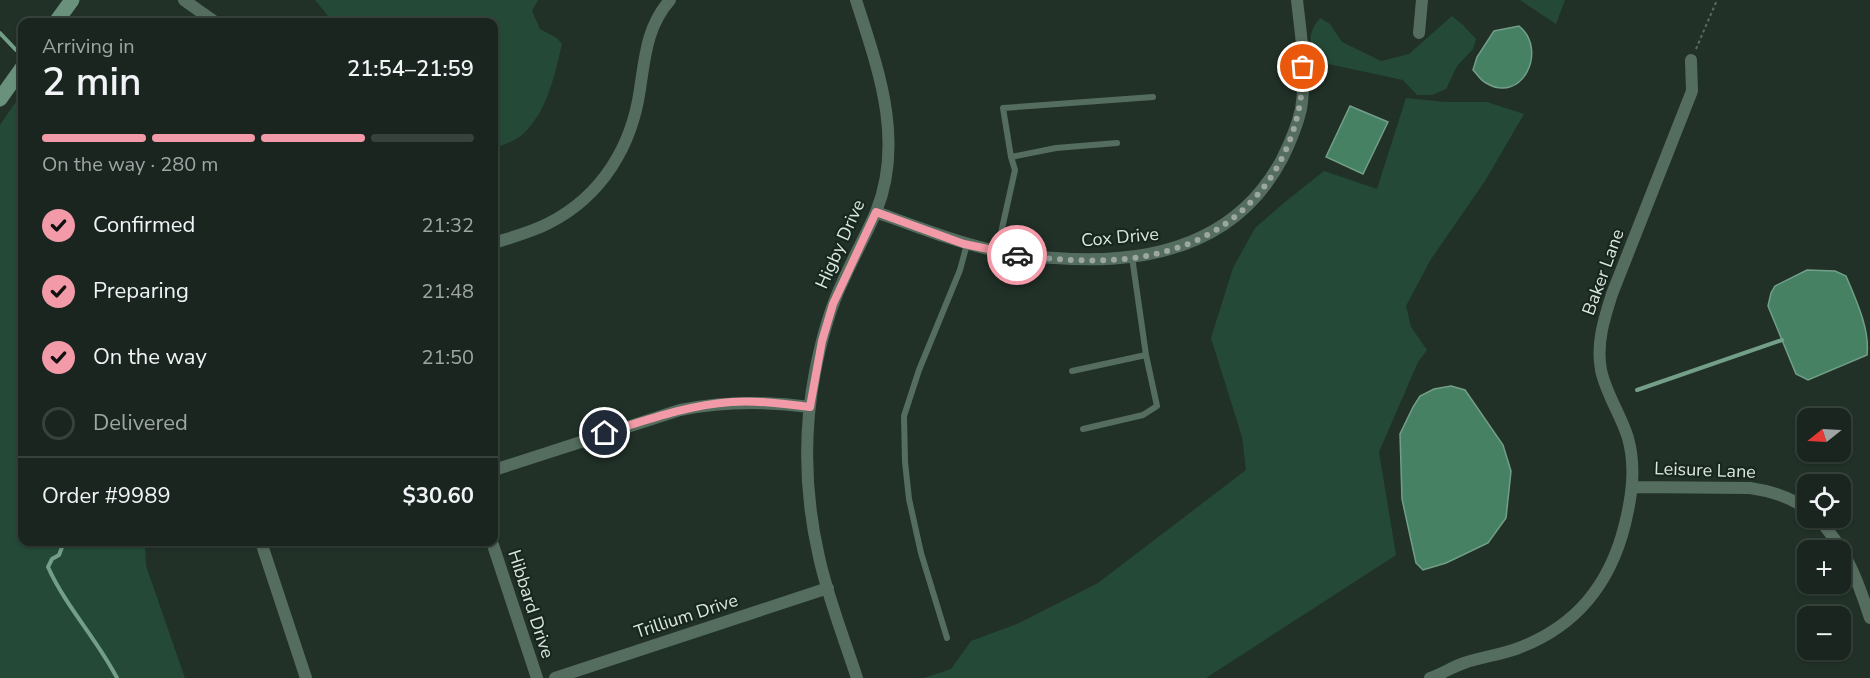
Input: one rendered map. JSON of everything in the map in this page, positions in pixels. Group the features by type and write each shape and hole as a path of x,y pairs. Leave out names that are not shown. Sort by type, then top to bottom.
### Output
{"main road":[{"path":"59,18 72,0"},
{"path":"0,99 18,74"}],"street":[{"path":"184,0 209,18"},
{"path":"498,242 532,231 561,217 582,201 611,170 628,138 633,122 643,60 651,33 660,13 670,0"},
{"name":"Higby Drive","path":"856,0 879,71 886,104 889,134 888,159 884,186 876,212 833,304 819,352 810,407 807,464 809,503 819,559 857,678"},
{"name":"Cox Drive","path":"876,212 967,244 997,251 1071,260 1132,257 1168,251 1194,241 1219,228 1252,201 1275,172 1289,146 1301,108 1303,52 1297,0"},
{"path":"1419,33 1422,0"},
{"name":"Baker Lane","path":"1430,678 1465,663 1536,641 1568,621 1596,592 1615,555 1623,534 1633,487 1633,462 1628,439 1601,371 1601,328 1612,294 1692,92 1691,60"},
{"path":"498,469 650,418 707,405 752,402 810,407"},
{"name":"Leisure Lane","path":"1633,487 1705,486 1760,489 1797,503"},
{"path":"1826,528 1851,567 1870,618"},
{"path":"262,546 306,678"},
{"name":"Hibbard Drive","path":"493,546 537,678"},
{"name":"Trillium Drive","path":"555,678 828,588"}],"lane":[{"path":"997,251 1015,170 1003,108 1153,97"},
{"path":"1011,157 1056,148 1118,143"},
{"path":"947,638 921,553 909,499 904,416 919,370 960,270 967,244"},
{"path":"1083,429 1143,415 1157,406 1146,356 1132,257"},
{"path":"1072,371 1146,356"}],"path":[{"path":"1691,60 1717,0"}],"shaded area":[{"path":"315,0 538,0 532,11 540,29 557,38 562,44 553,80 538,115 523,134 498,147 498,18 330,18"},
{"path":"1520,0 1565,0 1556,24"},
{"path":"1452,16 1476,39 1473,49 1457,66 1446,89 1432,95 1417,95 1403,80 1314,61 1311,38 1313,28 1320,18 1330,24 1342,42 1381,61 1409,54"},
{"path":"1519,26 1527,36 1531,48 1531,60 1527,71 1520,81 1511,87 1499,88 1484,82 1473,70 1477,57 1494,31"},
{"path":"1406,98 1445,102 1487,102 1524,114 1485,181 1431,259 1406,306 1411,327 1427,350 1418,362 1379,452 1396,555 1206,678 924,678 951,669 971,641 1017,624 1098,583 1246,470 1242,437 1211,338 1233,268 1255,228 1324,171 1377,189"},
{"path":"18,99 18,546 145,546 146,566 185,678 0,678 0,125"},
{"path":"1350,106 1388,122 1363,174 1326,157"},
{"path":"1807,270 1835,271 1846,276 1861,315 1867,345 1867,355 1808,380 1796,374 1768,306 1775,286"},
{"path":"1451,386 1465,390 1503,445 1511,471 1506,518 1488,543 1446,563 1423,570 1416,563 1402,499 1400,434 1420,396 1434,389"}],"waterway":[{"path":"0,33 16,50"},
{"path":"1637,390 1782,340"},
{"path":"62,546 59,555 52,559 48,567 55,582 117,678"}],"way so far":[{"path":"1017,255 1071,260 1121,259 1168,251 1219,228 1258,195 1275,172 1289,146 1301,108 1303,67"}],"route":[{"path":"605,433 650,418 707,405 752,402 810,407 822,341 833,304 876,212 964,244 1017,255"}]}
